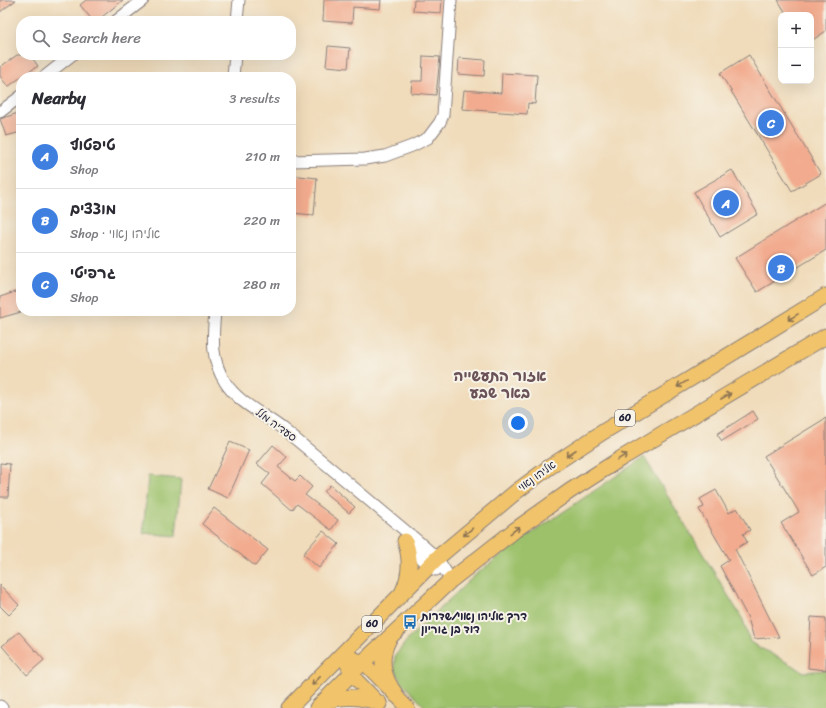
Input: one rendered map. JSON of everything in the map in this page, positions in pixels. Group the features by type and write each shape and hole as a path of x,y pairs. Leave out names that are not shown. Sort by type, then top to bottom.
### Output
{"highway":[{"name":"אליהו נאוי","path":"289,708 433,562 517,490 603,432 826,296"},
{"name":"60","path":"320,705 363,662 451,580 515,530 570,491 620,459 826,336"},
{"path":"402,595 407,581 410,565 410,557 405,541"},
{"path":"389,638 383,652 383,667 388,684 396,696"},
{"path":"320,705 338,698 354,697 369,699 381,705"}],"main road":[{"path":"343,654 363,662 408,708"},
{"path":"343,654 351,674 381,705"}],"street":[{"path":"122,16 143,0"},
{"path":"237,16 239,0"},
{"path":"296,162 364,159 385,156 412,146 428,138 440,122 443,115 451,0"},
{"path":"50,72 66,60"},
{"path":"233,72 235,60"},
{"path":"0,112 16,100"},
{"name":"סעדיה מלל","path":"215,316 212,342 215,361 225,382 239,398 281,428 334,470 419,542 433,562"},
{"name":"סעדיה מלל","path":"384,513 405,541 433,562 451,580"}],"green space":[{"path":"644,457 743,620 750,642 804,672 826,670 826,708 426,708 401,682 394,668 395,656 408,639 475,575 516,544"},
{"path":"148,476 181,479 176,536 143,533"}],"building":[{"path":"0,0 16,0 0,12"},
{"path":"86,0 123,0 103,16 89,16 80,5"},
{"path":"324,0 381,0 380,9 353,7 352,23 323,21"},
{"path":"414,0 442,0 441,13 413,11"},
{"path":"778,0 826,0 826,31 814,39 814,12 785,12"},
{"path":"328,46 350,48 348,68 326,66"},
{"path":"749,55 821,174 792,191 720,73"},
{"path":"16,56 16,60 34,60 38,66 29,72 16,72 16,81 8,87 0,76 0,67"},
{"path":"423,56 440,57 436,95 411,93 412,81 422,81"},
{"path":"459,58 485,60 484,76 458,74"},
{"path":"502,73 537,75 535,104 528,103 527,114 462,109 464,90 501,93"},
{"path":"16,114 16,133 6,136 0,119"},
{"path":"732,170 758,214 720,237 694,192"},
{"path":"296,176 317,178 314,215 296,213"},
{"path":"826,202 826,250 757,292 735,258"},
{"path":"16,292 16,313 0,318 0,297"},
{"path":"753,411 758,419 722,441 717,434"},
{"path":"826,418 826,567 813,575 781,523 799,512 764,456"},
{"path":"230,442 249,450 228,498 208,489"},
{"path":"273,445 287,457 278,467 295,481 300,476 312,487 305,495 338,520 331,530 297,504 292,510 262,484 270,474 257,464"},
{"path":"0,463 10,464 8,497 0,497"},
{"path":"330,485 355,507 349,513 324,492"},
{"path":"716,490 729,513 737,508 750,530 743,534 747,542 735,549 779,637 754,639 748,618 720,566 729,560 699,509 704,507 700,499"},
{"path":"214,508 268,550 255,566 202,524"},
{"path":"323,531 339,544 319,568 303,554"},
{"path":"0,585 19,605 9,615 0,606"},
{"path":"811,617 826,618 826,670 808,668"},
{"path":"19,632 44,660 27,675 2,646"}],"place":[{"name":"גרפיטי","path":"771,123"},
{"name":"טיפטוף","path":"726,203"},
{"name":"מוצצים","path":"781,268"},
{"name":"דרך אליהו נאוי/שדרות דוד בן גוריון","path":"410,622"}],"district":[{"name":"אזור התעשייה באר שבע","path":"500,384"}]}
